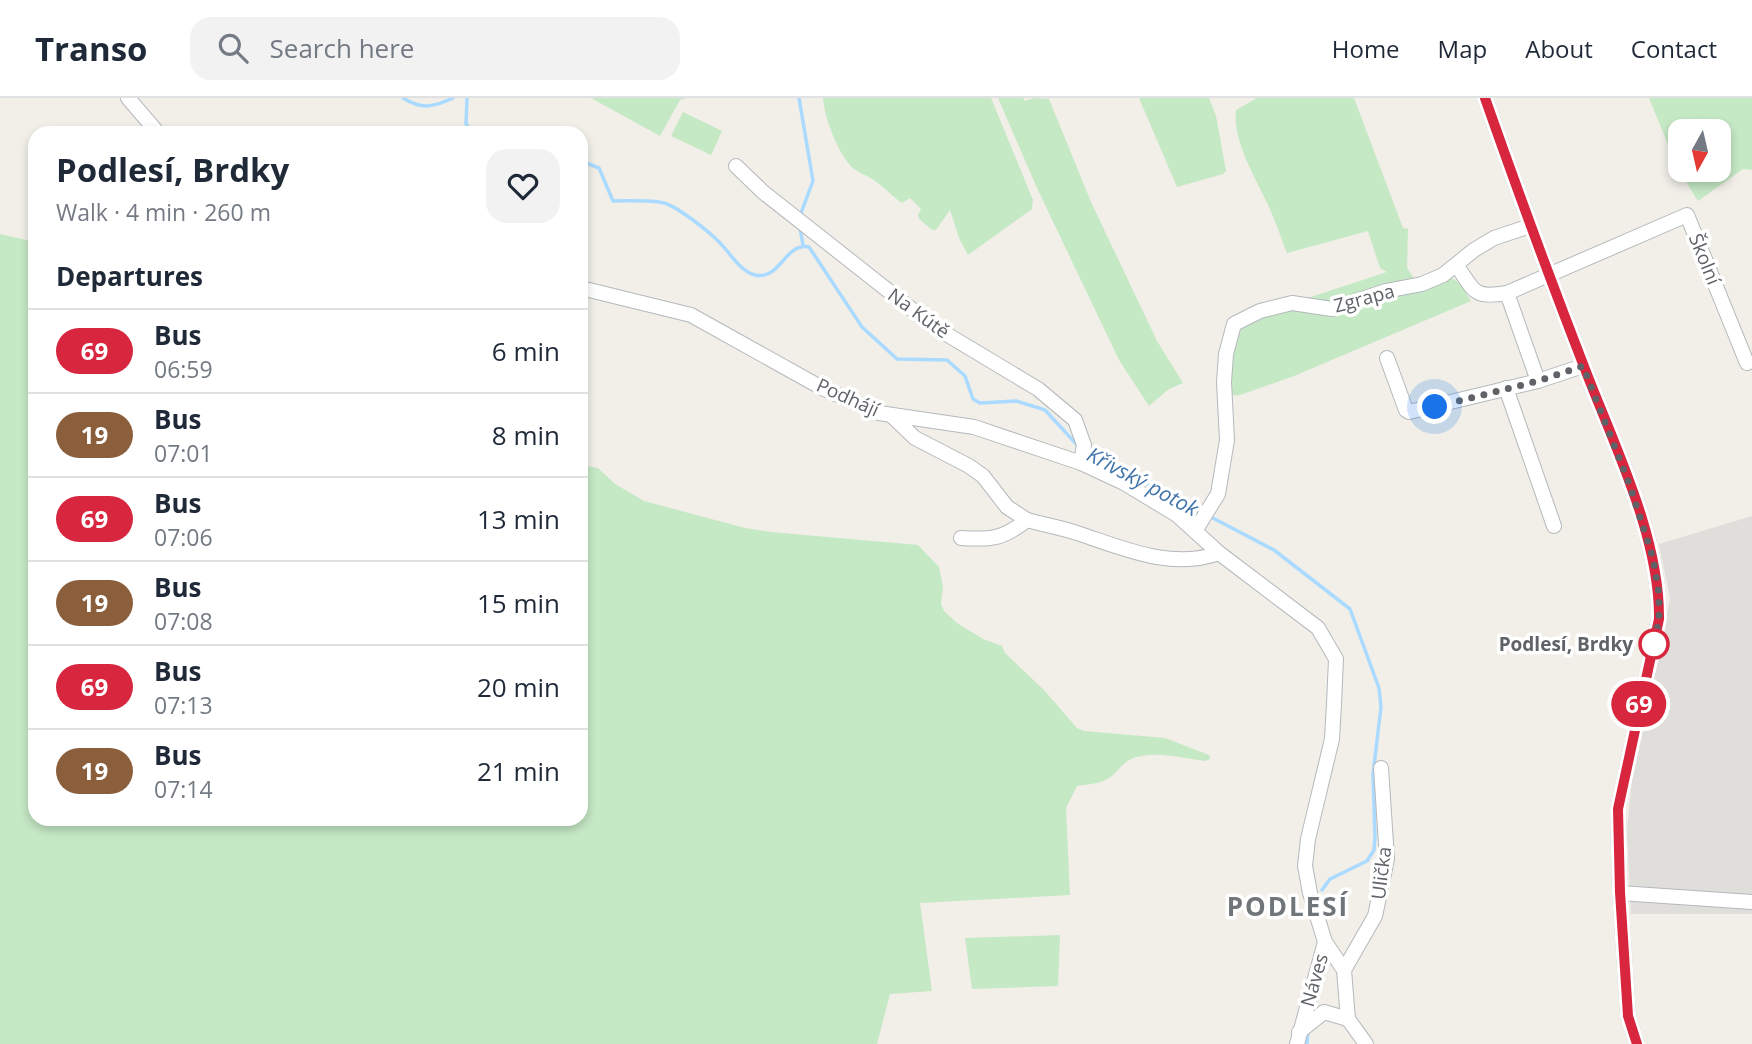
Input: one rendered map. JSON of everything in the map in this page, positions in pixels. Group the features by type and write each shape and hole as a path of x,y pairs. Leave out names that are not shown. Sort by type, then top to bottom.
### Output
{"street":[{"path":"128,98 152,126"},
{"path":"1485,98 1530,226 1630,486 1653,558 1659,594 1659,619 1618,809 1628,1016 1637,1044"},
{"name":"Na Kútě","path":"736,166 763,192 933,326 1038,389 1075,420 1083,455"},
{"name":"Školní","path":"1550,275 1687,215 1747,363"},
{"name":"Zgrapa","path":"1195,531 1218,494 1227,440 1224,382 1226,354 1234,324 1260,311 1292,303 1332,309 1385,291 1422,284 1443,275 1474,250 1494,239 1530,226"},
{"path":"1456,265 1474,291 1489,296 1507,293 1550,275"},
{"name":"Podhájí","path":"588,290 691,315 822,388 879,413 974,427 1083,455 1177,515 1219,553 1318,628 1336,659 1332,739 1308,839 1305,866 1325,942"},
{"path":"1507,293 1538,381"},
{"path":"1388,358 1406,410 1416,412 1538,381 1583,366"},
{"path":"1506,388 1554,526"},
{"path":"891,415 915,438 969,466 982,476 1007,507 1027,520 1143,554 1189,560 1219,553"},
{"path":"961,538 1004,536 1027,520"},
{"name":"Ulička","path":"1344,970 1375,916 1387,859 1381,768"},
{"path":"1620,892 1752,902"},
{"name":"Náves","path":"1298,1038 1324,1012 1348,1018 1344,970 1325,942"},
{"name":"Náves","path":"1298,1038 1325,942"},
{"path":"1348,1018 1366,1044"}],"shaded area":[{"path":"1752,516 1752,914 1631,914 1627,830 1632,781 1670,599 1659,544"}],"green space":[{"path":"591,98 686,98 680,100 660,136"},
{"path":"823,98 991,98 1033,200 1032,209 968,255 950,210 936,230 932,230 919,219 921,209 910,198 902,203 876,182 855,170 833,136"},
{"path":"998,98 1023,98 1025,101 1034,98 1049,99 1091,202 1157,341 1183,383 1169,389 1149,406 1119,360 1037,188"},
{"path":"1139,98 1209,98 1216,116 1226,171 1177,187"},
{"path":"1257,98 1354,98 1403,228 1408,229 1407,268 1421,289 1451,278 1460,284 1471,301 1294,376 1237,396 1231,394 1232,350 1240,331 1256,315 1387,272 1380,268 1368,231 1287,253 1272,213 1246,160 1238,134 1236,110"},
{"path":"1649,98 1752,98 1752,170 1743,169 1731,178 1731,119 1668,119 1668,145"},
{"path":"683,112 722,131 711,155 671,136"},
{"path":"1686,182 1725,182 1698,201"},
{"path":"0,234 28,240 28,826 588,826 588,466 598,468 615,484 644,501 745,528 918,545 939,567 943,587 941,604 944,611 957,623 983,639 1002,646 1005,653 1044,690 1077,728 1084,731 1165,738 1209,755 1210,759 1205,761 1156,755 1137,757 1105,780 1077,786 1066,808 1070,895 920,903 932,991 890,994 877,1044 0,1044"},
{"path":"1060,935 1058,986 972,989 965,938"}],"waterway":[{"name":"Křivský potok","path":"403,98 422,106 453,98"},
{"name":"Křivský potok","path":"467,98 468,126"},
{"path":"799,98 813,181 801,213"},
{"name":"Křivský potok","path":"588,164 599,168 613,201 656,201 673,207 709,233 740,266 755,275 771,272 794,250 809,247 862,327 897,359 947,360 965,376 973,399 980,403 1016,401 1045,410 1079,447"},
{"path":"800,228 803,245"},
{"name":"Křivský potok","path":"1088,453 1202,513"},
{"name":"Křivský potok","path":"1209,516 1274,550 1350,609 1379,688 1381,707 1373,774 1374,850 1367,861 1330,879 1322,890"},
{"name":"Křivský potok","path":"1307,1044 1308,1030"}],"bus line":[{"name":"69","path":"1485,98 1530,226 1630,486 1653,558 1659,594 1659,619 1618,809 1628,1016 1637,1044"}],"place":[{"name":"Podlesí, Brdky","path":"1654,644"}],"district":[{"name":"PODLESÍ","path":"1288,906"}],"route":[{"path":"1435,407 1538,381 1583,366 1630,486 1653,558 1659,594 1659,619 1654,644"}]}
